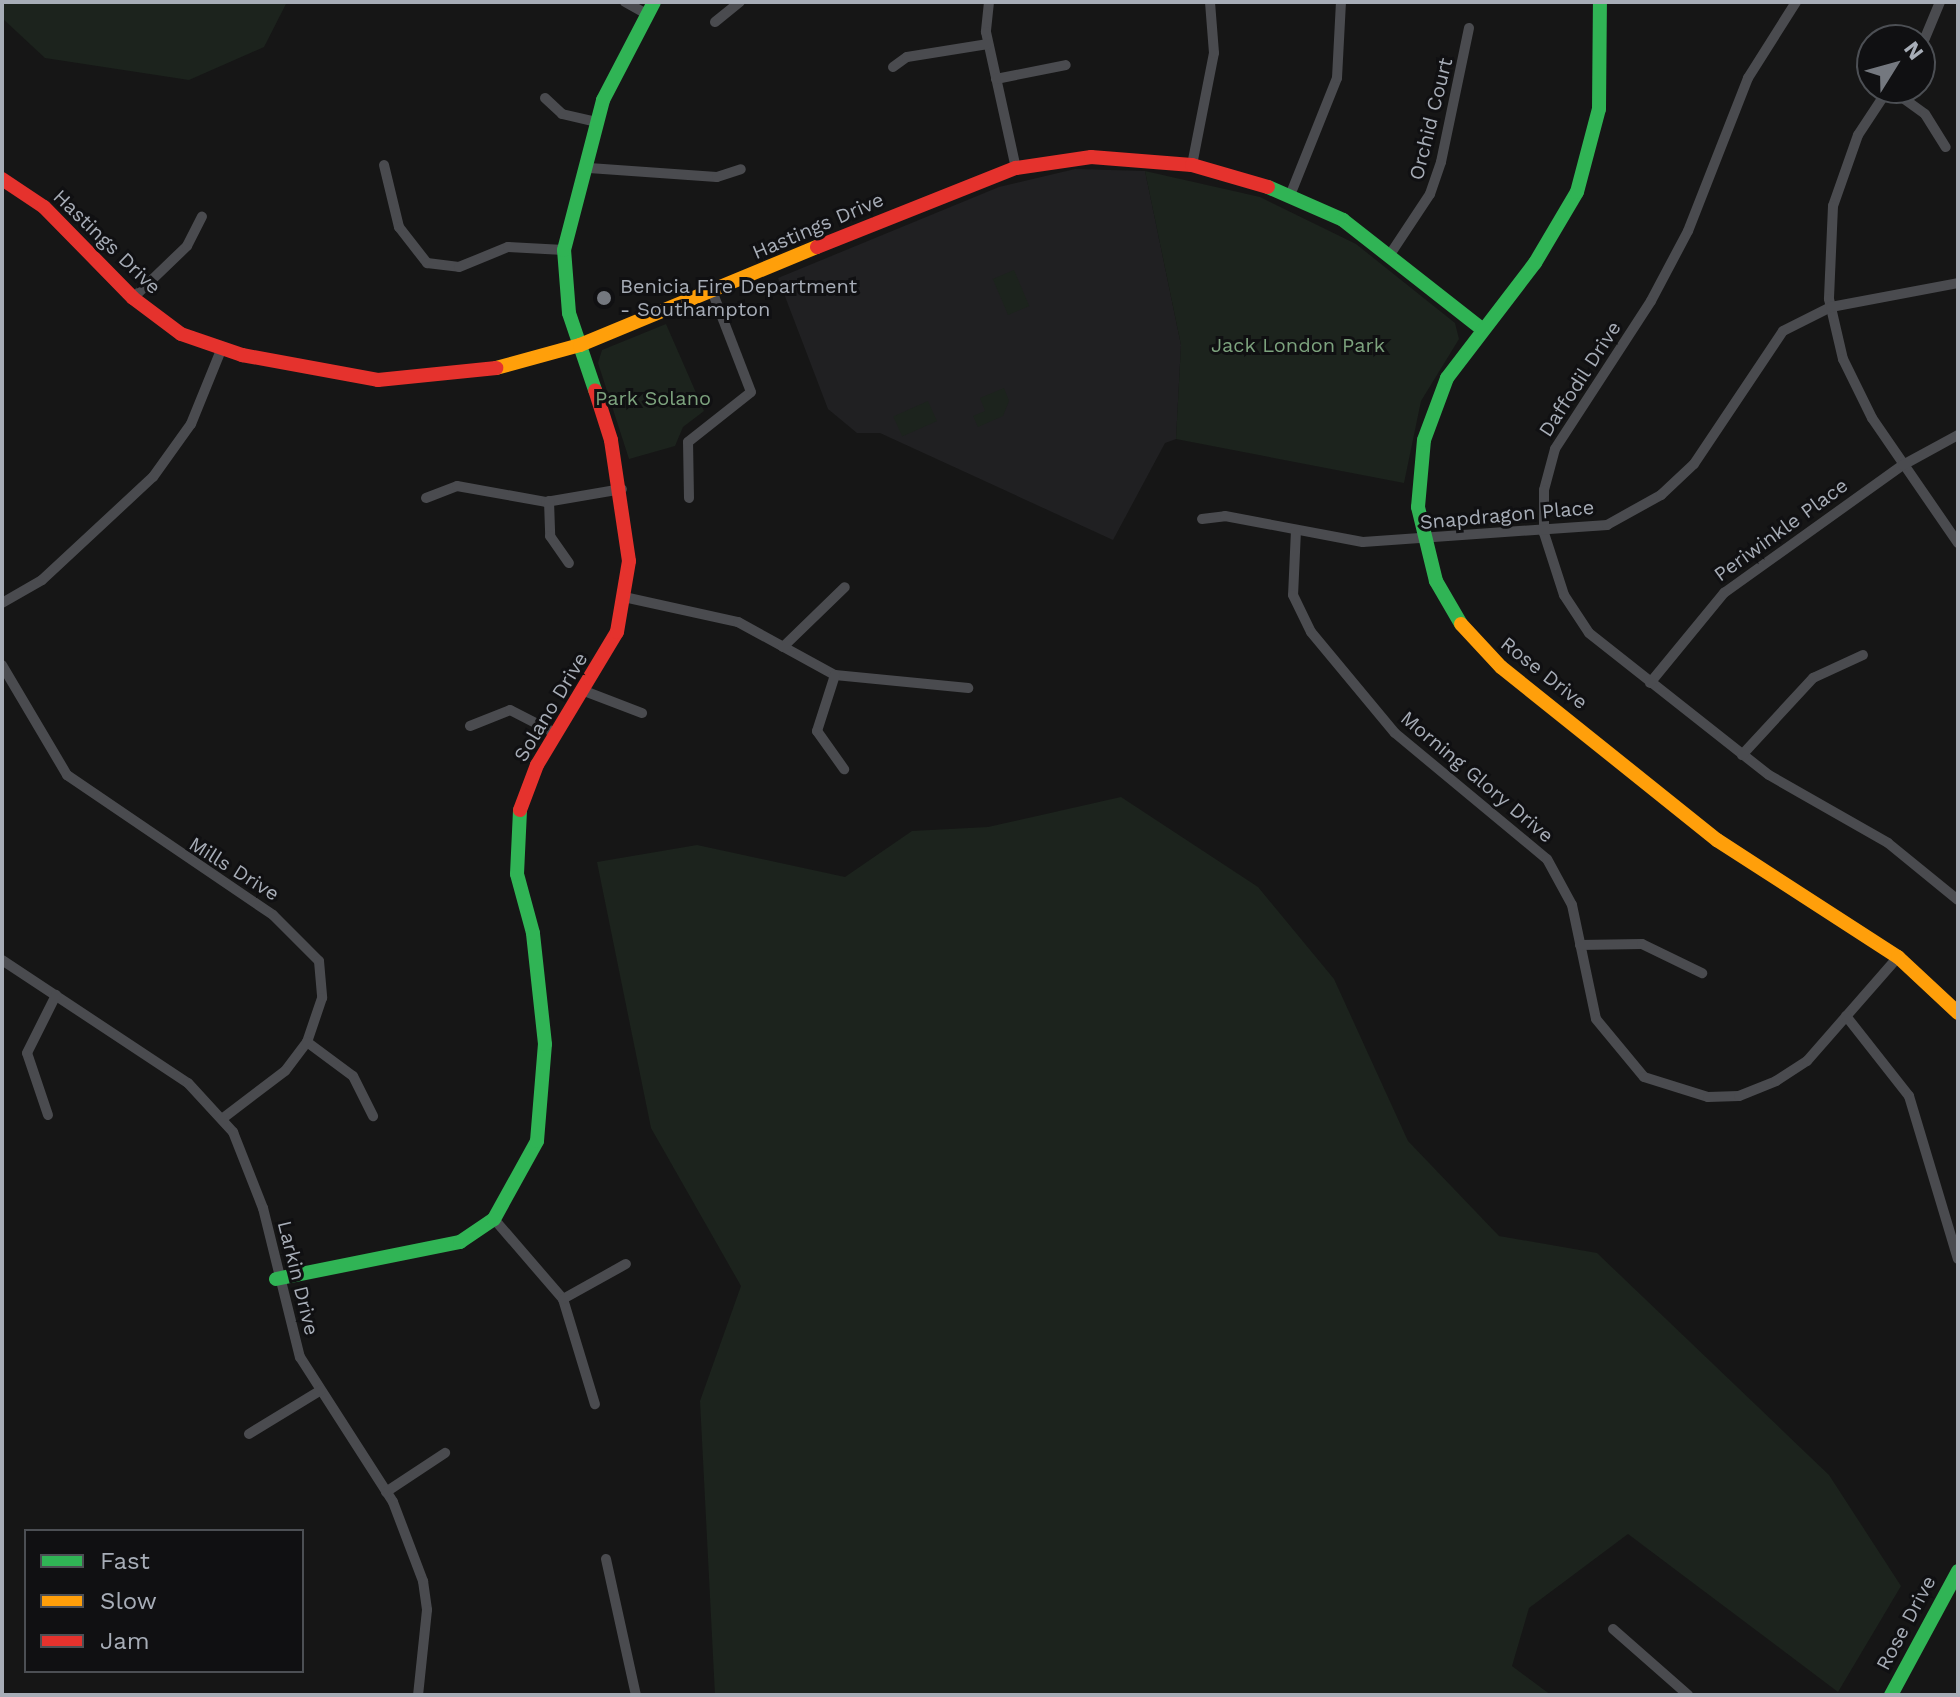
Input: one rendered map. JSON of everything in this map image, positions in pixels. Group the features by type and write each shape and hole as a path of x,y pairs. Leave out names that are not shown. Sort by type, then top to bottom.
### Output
{"street":[{"path":"625,2 651,8"},
{"path":"715,22 740,2"},
{"path":"989,2 988,44 1016,168"},
{"path":"1192,165 1214,53 1210,2"},
{"path":"1291,193 1337,78 1341,2"},
{"name":"Rose Drive","path":"1600,2 1599,109 1586,168 1554,235 1447,378 1424,440 1417,483 1423,540 1444,599 1501,667 1706,832 1898,957 1958,1013"},
{"name":"Daffodil Drive","path":"1796,2 1748,78 1688,231 1651,301 1555,449 1544,490 1544,533 1577,618 1650,683 1742,755 1888,843 1958,900"},
{"path":"1931,24 1940,2"},
{"name":"Solano Drive","path":"494,1219 537,1141 544,1111 539,978 516,838 526,790 555,733 587,692 617,632 624,597 629,524 622,489 564,290 564,250 589,168 596,122 651,8"},
{"name":"Orchid Court","path":"1389,256 1430,194 1469,28"},
{"path":"893,67 907,57 988,44"},
{"path":"996,79 1066,65"},
{"path":"545,98 562,114 596,122"},
{"path":"1878,104 1858,135 1833,206 1831,307 1843,359 1903,465 1958,543"},
{"path":"1908,104 1940,130 1946,147"},
{"name":"Hastings Drive","path":"2,179 44,207 133,298 181,334 221,350 378,380 420,380 580,345 1016,168 1091,157 1192,165 1291,193 1389,256 1482,329"},
{"path":"384,165 399,227 427,263 459,267 508,247 564,250"},
{"path":"589,168 717,177 741,169"},
{"path":"133,298 187,246 202,217"},
{"name":"Snapdragon Place","path":"1202,519 1296,530 1363,542 1544,533 1607,525 1661,495 1694,464 1769,344 1831,307 1958,283"},
{"path":"689,498 688,442 751,392 712,291"},
{"path":"2,603 42,580 153,477 191,424 221,350"},
{"name":"Periwinkle Place","path":"1650,683 1724,593 1903,465 1958,435"},
{"path":"426,498 457,486 549,501 622,489"},
{"path":"549,501 550,536 569,563"},
{"name":"Morning Glory Drive","path":"1296,530 1293,595 1311,632 1395,733 1547,859 1572,905 1584,986 1609,1041 1644,1077 1674,1090 1739,1096 1765,1086 1807,1061 1898,957"},
{"path":"783,647 845,587"},
{"path":"624,597 712,614 835,675 968,688"},
{"path":"1742,755 1813,678 1863,655"},
{"name":"Mills Drive","path":"2,665 55,762 92,798 305,943 319,961 322,985 307,1042 285,1071 223,1118"},
{"path":"835,675 817,731 844,769"},
{"path":"587,692 642,713"},
{"path":"470,726 510,710 555,733"},
{"path":"1580,945 1642,944 1702,973"},
{"name":"Larkin Drive","path":"2,960 188,1083 223,1118 255,1184 276,1279 300,1357 386,1492 423,1581 427,1610 418,1695"},
{"path":"48,1115 27,1053 56,995"},
{"path":"1846,1016 1909,1096 1958,1259"},
{"path":"307,1042 353,1076 373,1116"},
{"path":"276,1279 436,1250 494,1219 563,1299 595,1404"},
{"path":"563,1299 626,1264"},
{"path":"249,1434 321,1390"},
{"path":"386,1492 445,1453"},
{"path":"606,1559 636,1695"},
{"name":"Rose Drive","path":"1891,1695 1958,1571"},
{"path":"1613,1629 1688,1695"}],"shaded area":[{"path":"1075,169 1145,171 1181,345 1176,439 1165,443 1113,540 880,433 857,433 828,409 778,278 999,187"}],"green space":[{"path":"2,2 287,2 264,47 189,80 45,58 2,18"},
{"name":"Jack London Park","path":"1145,171 1260,197 1356,244 1455,323 1459,339 1421,401 1404,483 1176,439 1181,345"},
{"path":"1014,270 1029,306 1008,315 993,279"},
{"name":"Park Solano","path":"666,324 704,411 683,427 675,446 629,459 598,363 602,350"},
{"path":"1004,388 1009,401 1003,416 978,427 973,416 985,411 980,398"},
{"path":"928,401 937,421 902,437 893,416"},
{"path":"1121,797 1258,887 1334,979 1408,1141 1499,1236 1597,1253 1829,1475 1901,1586 1838,1692 1628,1534 1529,1608 1512,1666 1551,1695 715,1695 700,1401 741,1286 651,1128 597,862 697,845 845,877 912,831 988,827"}],"traffic: fast":[{"path":"595,390 569,313 564,250 603,100 654,2"},
{"path":"1461,624 1436,581 1418,507 1424,440 1447,378 1535,263 1577,192 1599,109 1600,2"},
{"path":"1268,187 1343,220 1482,329"},
{"path":"276,1279 460,1242 494,1219 537,1141 545,1044 533,933 517,874 520,810"},
{"path":"1891,1695 1958,1571"}],"traffic: slow":[{"path":"496,368 580,345 817,247"},
{"path":"1461,624 1501,667 1717,840 1898,957 1958,1013"}],"traffic: jam":[{"path":"817,247 1016,168 1091,157 1192,165 1268,187"},
{"path":"2,179 44,207 133,298 181,334 242,355 378,380 496,368"},
{"path":"520,810 537,765 617,632 629,561 611,440 595,390"}],"place":[{"name":"Benicia Fire Department - Southampton","path":"604,298"}]}
